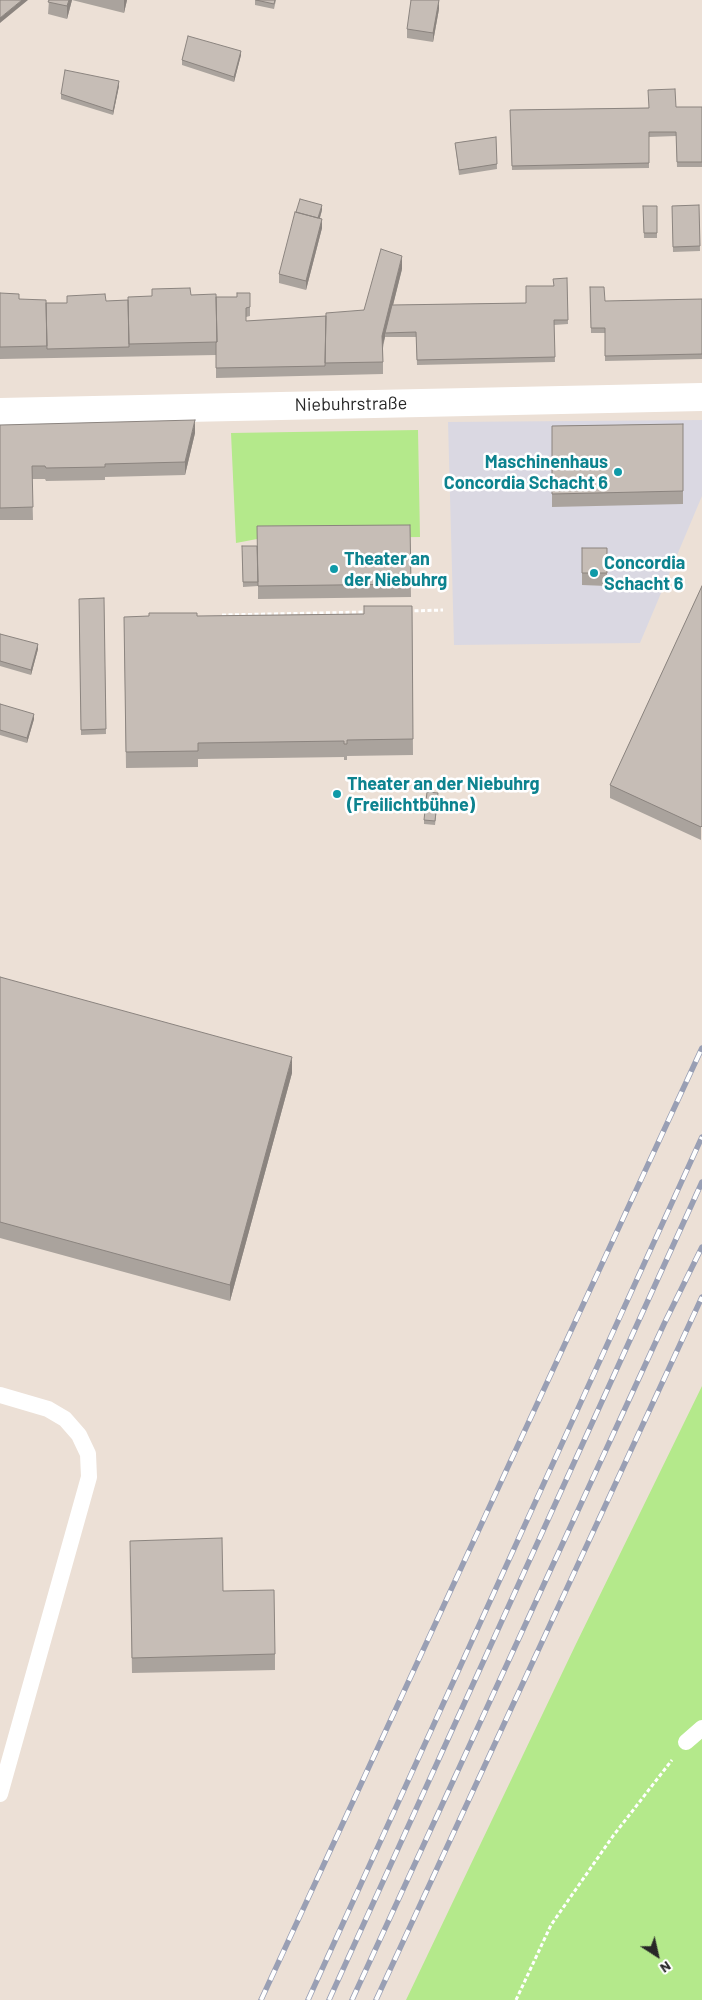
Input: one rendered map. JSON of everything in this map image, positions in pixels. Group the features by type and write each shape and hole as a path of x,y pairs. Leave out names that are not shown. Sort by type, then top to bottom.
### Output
{"street":[{"name":"Niebuhrstraße","path":"0,412 702,397"}],"lane":[{"path":"0,1395 48,1409 65,1419 79,1435 88,1454 89,1477 0,1794"},
{"path":"686,1742 702,1728"}],"path":[{"path":"404,611 443,610"},
{"path":"222,615 376,612"},
{"path":"516,2000 551,1925 613,1836 686,1742"}],"shaded area":[{"path":"702,420 702,496 640,643 454,645 448,422"}],"green space":[{"path":"418,430 420,537 257,539 236,543 231,433"},
{"path":"702,1386 702,2000 406,2000 575,1646"}],"building":[{"path":"0,0 22,0 0,18"},
{"path":"49,0 69,0 67,6 48,2"},
{"path":"256,0 275,0 274,4"},
{"path":"411,0 439,0 433,33 407,29"},
{"path":"188,36 241,51 234,77 182,60"},
{"path":"65,70 119,81 113,111 61,94"},
{"path":"675,89 676,107 702,107 702,162 677,162 676,132 649,132 649,163 512,166 510,110 649,108 648,90"},
{"path":"496,137 497,164 459,170 455,143"},
{"path":"300,199 322,205 318,218 296,212"},
{"path":"699,205 700,246 673,247 672,206"},
{"path":"643,206 657,206 657,233 644,233"},
{"path":"295,212 322,219 306,281 279,274"},
{"path":"381,249 402,256 382,336 383,362 325,363 326,313 364,310"},
{"path":"567,278 568,320 554,320 555,357 417,360 416,332 385,333 392,305 526,303 526,286 554,286 553,279"},
{"path":"590,287 604,287 605,301 702,299 702,354 605,356 605,328 591,328"},
{"path":"190,288 191,295 216,294 217,342 129,344 128,297 152,296 152,289"},
{"path":"0,293 19,294 19,299 46,300 47,346 0,347"},
{"path":"237,293 250,293 250,307 246,308 246,321 326,316 325,366 216,368 216,297 237,297"},
{"path":"105,294 106,301 128,300 129,347 47,349 46,303 67,303 67,296"},
{"path":"195,420 185,462 105,464 105,467 46,468 45,466 32,466 33,507 0,508 0,425"},
{"name":"Maschinenhaus Concordia Schacht 6","path":"683,424 683,491 552,494 552,426"},
{"name":"Theater an der Niebuhrg","path":"410,525 411,584 258,586 257,526"},
{"path":"242,546 257,546 258,582 243,582"},
{"path":"582,548 607,548 607,573 582,573"},
{"path":"702,586 702,826 701,827 610,785"},
{"path":"104,598 106,729 81,730 79,599"},
{"path":"364,606 412,606 413,739 347,740 347,744 344,744 344,741 198,743 198,751 126,752 124,617 149,616 149,613 197,613 197,616 364,614"},
{"path":"0,634 38,644 31,670 0,661"},
{"path":"0,704 34,714 27,738 0,730"},
{"path":"427,792 438,793 435,821 424,820"},
{"path":"0,977 292,1057 230,1285 0,1222"},
{"path":"222,1538 223,1591 274,1590 275,1654 132,1658 130,1541"}],"railway":[{"path":"261,2000 702,1048"},
{"path":"308,2000 702,1137"},
{"path":"329,2000 702,1182"},
{"path":"352,2000 664,1324 702,1247"},
{"path":"376,2000 702,1297"}],"place":[{"name":"Maschinenhaus Concordia Schacht 6","path":"618,472"},
{"name":"Theater an der Niebuhrg","path":"334,569"},
{"name":"Concordia Schacht 6","path":"594,573"},
{"name":"Theater an der Niebuhrg (Freilichtbühne)","path":"337,794"}]}
